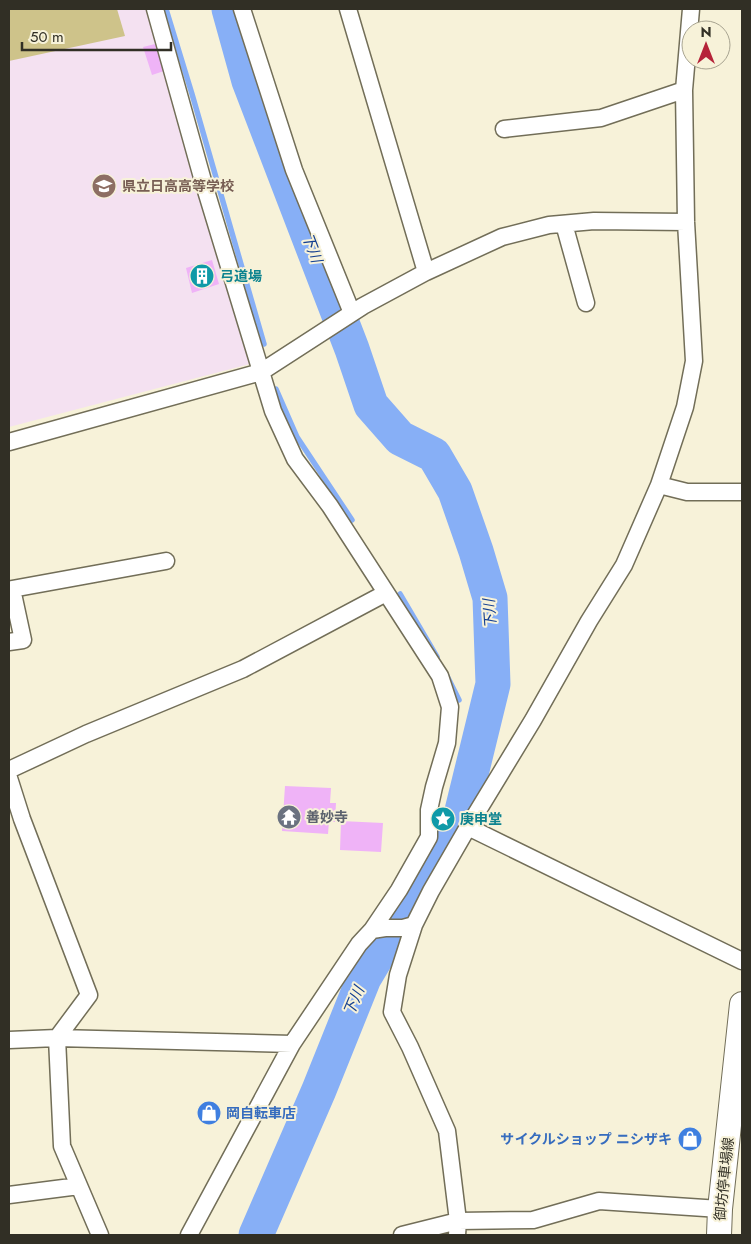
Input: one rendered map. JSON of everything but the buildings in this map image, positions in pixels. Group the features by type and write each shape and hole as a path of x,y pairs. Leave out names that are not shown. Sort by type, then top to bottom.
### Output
{"main road":[{"name":"御坊停車場線","path":"719,1235 720,1209 742,1004"}],"street":[{"path":"155,9 203,181 273,411 295,459 330,506 440,676 450,707 447,743 429,810 429,837 378,929 359,944 292,1044 189,1235"},
{"path":"242,9 294,170 352,313"},
{"path":"348,9 426,272"},
{"path":"457,1228 447,1131 410,1047 392,1012 398,975 409,927 624,565 659,485 684,407 694,361 686,222 684,90 691,9"},
{"path":"504,129 601,118 684,90"},
{"path":"9,442 261,372 352,313 426,272 502,237 549,225 594,222 686,222"},
{"path":"564,224 586,303"},
{"path":"659,485 687,492 742,492"},
{"path":"9,642 23,640 12,589 166,561"},
{"path":"9,770 86,734 243,669 386,592"},
{"path":"9,778 16,821 89,995 57,1038 62,1146 100,1235"},
{"path":"468,827 742,961"},
{"path":"378,929 409,927"},
{"path":"9,1040 57,1038 292,1044"},
{"path":"9,1196 79,1186"},
{"path":"402,1235 533,1220 600,1201 720,1209"}],"shaded area":[{"name":"県立日高高等学校","path":"9,9 147,9 250,364 9,427"},
{"path":"9,9 117,9 125,36 9,61"}],"waterway":[{"path":"166,9 264,344"},
{"name":"下川","path":"229,9 249,81 352,349 371,405 400,438 434,455 455,491 490,598 493,684 461,815 364,978 319,1090 256,1235"},
{"path":"276,389 297,437 352,520"},
{"path":"400,594 437,657"},
{"path":"447,676 459,700"}],"place":[{"name":"県立日高高等学校","path":"104,186"},
{"name":"弓道場","path":"202,276"},
{"name":"善妙寺","path":"289,817"},
{"name":"庚申堂","path":"443,819"},
{"name":"岡自転車店","path":"209,1113"},
{"name":"サイクルショップ ニシザキ","path":"690,1139"}]}
